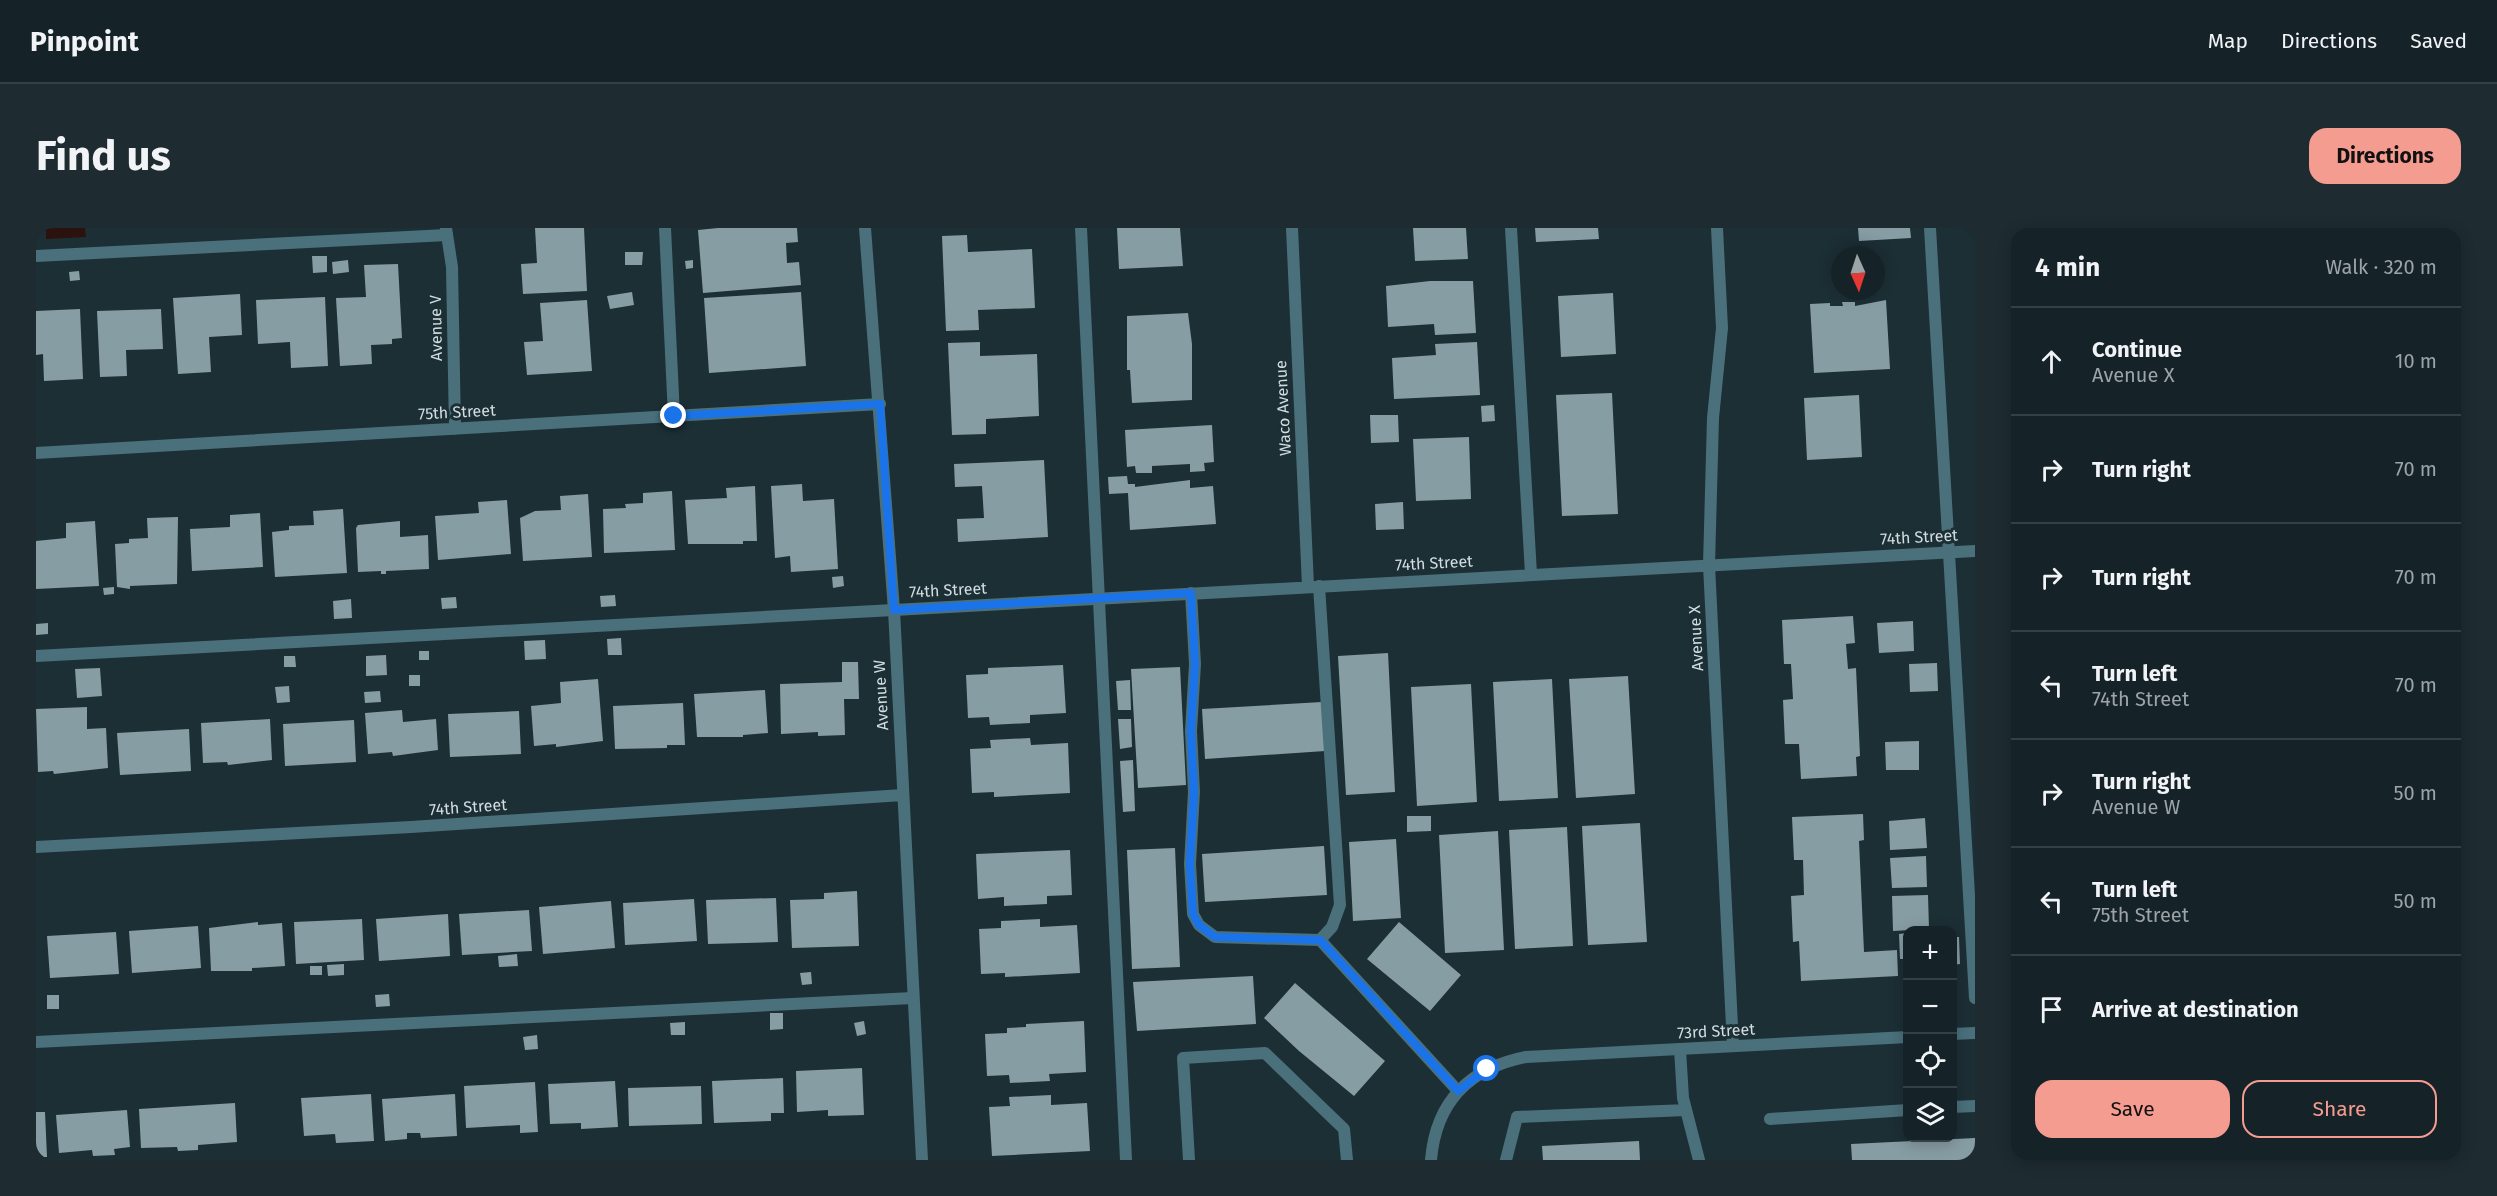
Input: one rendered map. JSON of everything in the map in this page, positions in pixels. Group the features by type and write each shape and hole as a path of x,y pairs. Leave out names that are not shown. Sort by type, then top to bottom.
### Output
{"street":[{"path":"665,228 674,416"},
{"name":"Avenue W","path":"865,228 894,610 922,1160"},
{"path":"1081,228 1126,1160"},
{"name":"Waco Avenue","path":"1292,228 1314,586 1340,905 1332,927 1320,940"},
{"path":"1511,228 1531,574"},
{"name":"Avenue X","path":"1717,228 1722,328 1713,418 1708,565 1733,1046"},
{"path":"1930,228 1975,998"},
{"path":"36,256 446,231"},
{"name":"Avenue V","path":"446,231 452,267 454,429"},
{"name":"75th Street","path":"36,453 880,404"},
{"name":"74th Street","path":"36,656 1975,551"},
{"path":"1191,593 1195,664 1191,731 1194,792 1190,864 1193,914 1199,925 1215,937 1320,940 1458,1091 1439,1122 1431,1160"},
{"name":"74th Street","path":"36,847 411,827 903,795"},
{"path":"36,1042 913,998"},
{"path":"1957,1034 1975,1033"},
{"name":"73rd Street","path":"1458,1091 1487,1069 1502,1062 1527,1057 1903,1037"},
{"path":"1680,1049 1686,1110 1699,1160"},
{"path":"1189,1160 1183,1058 1266,1053 1344,1129 1347,1160"},
{"path":"1957,1107 1975,1106"},
{"path":"1506,1160 1517,1118 1686,1110"},
{"path":"1770,1119 1903,1110"}],"shaded area":[{"path":"46,228 85,228 86,237 46,239"}],"building":[{"path":"535,228 584,228 587,291 523,294 521,264 537,263"},
{"path":"797,228 798,242 786,243 787,263 799,262 801,285 703,293 698,230"},
{"path":"1117,228 1180,228 1183,266 1119,269"},
{"path":"1413,228 1466,228 1468,259 1415,261"},
{"path":"1535,228 1598,228 1599,239 1536,242"},
{"path":"1858,228 1910,228 1911,238 1859,241"},
{"path":"967,235 968,252 1032,249 1035,308 978,310 979,330 946,331 942,236"},
{"path":"625,252 643,252 642,265 625,265"},
{"path":"312,256 327,256 327,272 313,273"},
{"path":"348,260 349,272 333,274 332,262"},
{"path":"693,260 693,268 686,269 685,261"},
{"path":"398,264 402,338 392,339 392,344 371,345 372,364 340,366 336,298 366,297 364,265"},
{"path":"79,271 80,280 70,281 69,272"},
{"path":"1430,281 1473,281 1476,333 1435,335 1434,324 1388,327 1386,286"},
{"path":"632,292 634,305 610,309 607,296"},
{"path":"801,292 806,366 709,373 704,298"},
{"path":"1613,293 1616,354 1561,357 1558,296"},
{"path":"240,294 242,335 209,337 211,372 178,374 173,298"},
{"path":"325,297 328,366 291,368 290,342 258,344 256,300"},
{"path":"587,300 592,371 527,375 524,342 543,341 540,303"},
{"path":"1886,300 1890,369 1814,373 1810,304 1830,303 1830,306 1843,306 1842,302 1855,302 1855,306"},
{"path":"80,309 83,379 44,381 43,354 36,355 36,311"},
{"path":"161,309 163,349 126,350 127,376 100,377 97,311"},
{"path":"1188,313 1192,344 1192,400 1132,403 1130,370 1127,370 1127,316"},
{"path":"980,342 980,356 1037,354 1039,416 986,419 986,434 952,435 948,343"},
{"path":"1477,342 1480,395 1394,399 1392,358 1436,355 1435,344"},
{"path":"1612,393 1618,514 1562,516 1556,395"},
{"path":"1859,395 1862,457 1807,460 1804,398"},
{"path":"1494,405 1495,421 1482,422 1481,406"},
{"path":"1370,415 1398,415 1399,442 1371,443"},
{"path":"1212,425 1214,462 1204,463 1205,471 1190,472 1190,464 1152,466 1152,473 1136,473 1135,466 1127,467 1125,430"},
{"path":"1469,437 1471,499 1416,501 1413,439"},
{"path":"1044,460 1048,537 958,542 957,519 984,518 982,486 955,487 954,464"},
{"path":"1127,476 1128,484 1135,484 1135,487 1190,480 1190,488 1213,486 1216,524 1130,530 1128,493 1109,494 1108,477"},
{"path":"802,484 803,501 834,499 838,569 791,572 790,556 775,558 771,486"},
{"path":"755,486 757,541 743,541 743,544 688,544 685,500 727,498 726,488"},
{"path":"672,491 675,550 604,553 603,509 626,508 625,504 643,503 643,493"},
{"path":"588,494 592,557 523,561 520,518 535,511 561,510 560,496"},
{"path":"507,500 511,554 438,560 435,516 479,513 478,502"},
{"path":"1403,502 1404,529 1376,530 1375,504"},
{"path":"343,509 347,573 275,577 272,532 289,530 289,526 314,525 313,511"},
{"path":"260,513 263,567 192,571 190,529 230,527 230,515"},
{"path":"178,517 177,584 130,586 130,589 117,587 115,544 129,543 129,539 148,538 147,518"},
{"path":"95,521 99,586 36,589 36,541 66,538 66,523"},
{"path":"400,521 400,537 428,535 429,569 386,571 386,574 381,574 381,571 358,572 356,528 358,525"},
{"path":"843,576 844,586 833,588 832,577"},
{"path":"114,587 114,594 104,595 103,588"},
{"path":"615,595 616,606 601,607 600,596"},
{"path":"456,597 457,608 442,609 441,598"},
{"path":"351,599 352,618 334,619 333,601"},
{"path":"1853,616 1855,643 1846,644 1848,669 1856,668 1860,756 1856,757 1857,776 1801,779 1799,744 1785,744 1783,700 1793,699 1791,664 1784,664 1782,620"},
{"path":"1913,621 1914,651 1879,653 1877,623"},
{"path":"48,623 48,634 36,635 36,624"},
{"path":"621,638 622,655 608,655 607,639"},
{"path":"545,640 546,659 525,660 524,641"},
{"path":"419,651 429,651 429,660 419,660"},
{"path":"1388,653 1395,792 1346,795 1338,656"},
{"path":"386,655 387,675 366,676 366,656"},
{"path":"284,656 295,656 296,667 284,667"},
{"path":"842,662 858,662 859,699 844,699 845,735 818,736 818,732 781,734 780,684 842,682"},
{"path":"1937,663 1938,691 1910,692 1909,664"},
{"path":"1063,665 1066,713 1030,715 1030,723 990,725 989,717 968,718 966,675 988,674 988,668"},
{"path":"1180,667 1186,785 1138,788 1131,669"},
{"path":"100,668 102,696 77,698 75,669"},
{"path":"409,675 420,675 420,686 409,686"},
{"path":"1628,676 1635,794 1576,798 1569,679"},
{"path":"598,679 603,741 556,747 556,744 534,746 531,706 561,703 560,682"},
{"path":"1552,679 1558,798 1499,801 1493,682"},
{"path":"1130,680 1131,710 1118,710 1116,681"},
{"path":"1471,684 1477,802 1417,806 1411,687"},
{"path":"289,686 290,702 277,703 275,687"},
{"path":"765,690 768,733 743,735 743,737 697,737 694,694"},
{"path":"380,691 381,702 365,703 364,692"},
{"path":"1322,702 1325,751 1205,759 1202,709"},
{"path":"683,703 685,745 667,745 667,748 615,749 613,706"},
{"path":"87,707 87,729 106,728 108,768 54,774 53,771 38,772 36,709"},
{"path":"402,710 403,722 436,719 438,750 393,756 392,752 368,754 365,713"},
{"path":"519,711 521,754 450,757 448,714"},
{"path":"270,719 272,760 228,765 227,762 203,763 201,723"},
{"path":"1118,719 1131,719 1132,747 1120,749"},
{"path":"354,720 356,762 285,766 283,724"},
{"path":"189,729 191,771 120,775 117,733"},
{"path":"1030,738 1031,745 1068,743 1070,793 994,797 994,792 972,793 970,749 991,748 990,740"},
{"path":"1919,741 1919,770 1886,770 1885,742"},
{"path":"1133,760 1135,811 1123,812 1120,761"},
{"path":"1863,814 1864,840 1859,841 1864,952 1897,950 1898,976 1801,981 1799,941 1793,942 1791,896 1804,895 1803,860 1794,860 1792,817"},
{"path":"1407,816 1431,816 1431,831 1407,832"},
{"path":"1925,818 1927,848 1890,850 1889,821"},
{"path":"1640,823 1647,942 1588,945 1582,826"},
{"path":"1567,827 1573,946 1515,949 1509,830"},
{"path":"1498,831 1504,950 1445,953 1439,835"},
{"path":"1396,839 1401,918 1353,921 1349,842"},
{"path":"1324,846 1327,895 1205,902 1202,854"},
{"path":"1175,848 1180,967 1132,969 1127,850"},
{"path":"1070,850 1072,895 1047,896 1047,904 1004,906 1004,897 978,899 976,854"},
{"path":"1926,856 1927,887 1892,888 1890,858"},
{"path":"857,891 859,946 792,948 790,900 824,899 824,893"},
{"path":"1928,895 1929,926 1903,926 1903,930 1893,931 1892,896"},
{"path":"776,898 778,942 708,944 706,900"},
{"path":"694,899 697,941 625,945 623,903"},
{"path":"611,901 615,948 543,954 539,907"},
{"path":"529,910 532,951 462,955 459,914"},
{"path":"448,914 450,956 379,961 376,919"},
{"path":"362,919 364,960 296,964 294,922"},
{"path":"1040,919 1040,927 1077,925 1080,973 1005,977 1005,973 981,974 979,929 1001,928 1001,921"},
{"path":"258,922 258,925 282,923 285,966 252,968 252,971 211,971 209,928"},
{"path":"1399,922 1461,975 1430,1011 1367,959"},
{"path":"198,926 201,968 132,973 129,931"},
{"path":"116,932 119,974 50,978 47,936"},
{"path":"1899,934 1903,934 1903,959 1900,959"},
{"path":"1957,937 1959,937 1960,964 1957,964"},
{"path":"517,954 518,966 499,967 498,956"},
{"path":"344,964 344,975 328,976 327,965"},
{"path":"310,966 322,966 322,975 310,975"},
{"path":"811,972 812,984 802,985 800,973"},
{"path":"1253,976 1256,1024 1137,1031 1133,982"},
{"path":"1295,983 1385,1061 1354,1096 1299,1051 1264,1018"},
{"path":"389,994 390,1006 376,1007 375,995"},
{"path":"47,995 59,995 59,1009 47,1009"},
{"path":"770,1013 783,1013 783,1029 770,1030"},
{"path":"864,1021 866,1034 857,1036 854,1023"},
{"path":"1084,1021 1086,1072 1049,1074 1050,1081 1010,1083 1009,1075 987,1076 985,1034 1007,1033 1007,1028 1026,1027 1026,1024"},
{"path":"685,1022 685,1035 671,1035 670,1023"},
{"path":"537,1035 538,1049 525,1050 523,1037"},
{"path":"862,1068 864,1115 828,1116 828,1110 797,1112 796,1071"},
{"path":"783,1078 784,1113 771,1113 771,1121 714,1123 712,1081"},
{"path":"615,1081 618,1127 581,1129 581,1123 550,1124 548,1084"},
{"path":"535,1082 538,1132 520,1133 520,1125 466,1128 464,1086"},
{"path":"701,1086 702,1124 629,1126 628,1088"},
{"path":"371,1094 374,1141 336,1143 335,1134 304,1136 301,1098"},
{"path":"455,1094 457,1136 421,1138 420,1133 407,1133 407,1139 385,1141 382,1099"},
{"path":"1051,1095 1051,1105 1087,1103 1090,1151 992,1156 989,1107 1010,1106 1009,1097"},
{"path":"235,1103 237,1142 198,1145 198,1150 178,1151 177,1147 141,1148 139,1109"},
{"path":"127,1110 130,1147 114,1149 115,1155 93,1156 92,1150 59,1153 56,1115"},
{"path":"36,1112 45,1112 47,1157 36,1157"},
{"path":"1975,1138 1975,1160 1852,1160 1851,1144 1957,1142 1957,1139"},
{"path":"1639,1141 1640,1160 1543,1160 1542,1146"}],"route":[{"path":"674,416 880,404 894,610 1191,593 1195,664 1191,731 1194,792 1190,864 1193,914 1199,925 1215,937 1320,940 1458,1091 1487,1069"}]}
